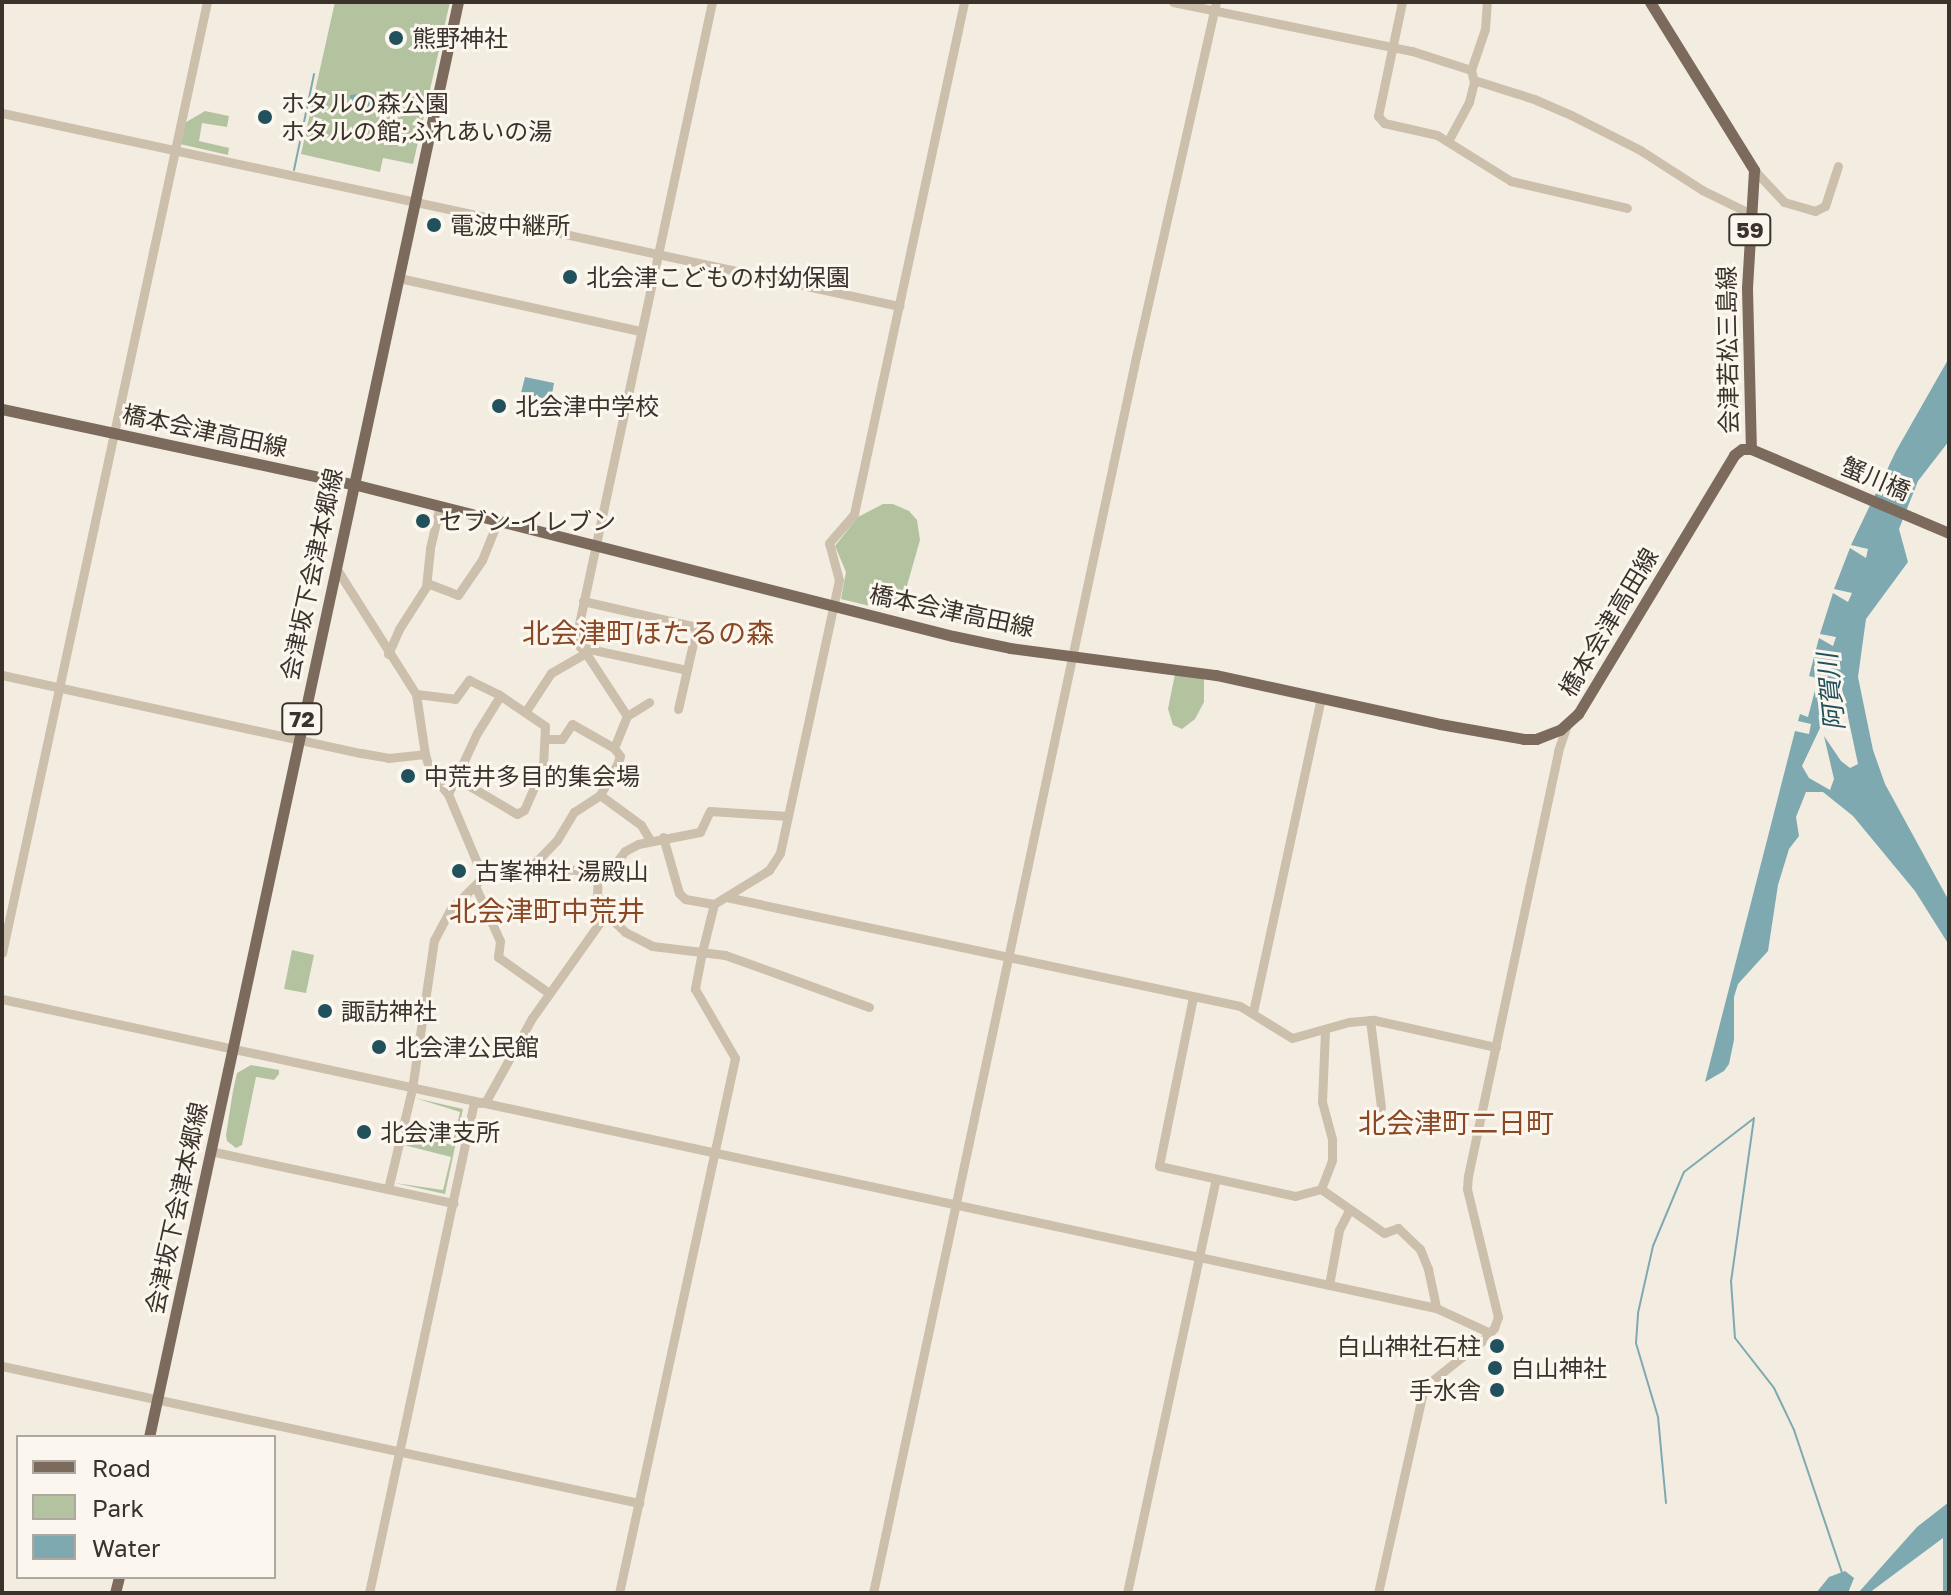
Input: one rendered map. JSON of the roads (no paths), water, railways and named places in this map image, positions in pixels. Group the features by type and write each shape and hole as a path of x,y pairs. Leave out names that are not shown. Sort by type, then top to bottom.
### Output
{"main road":[{"name":"会津坂下会津本郷線","path":"149,1435 458,2"},
{"path":"1650,2 1754,170"},
{"name":"会津若松三島線","path":"1754,170 1747,303 1751,449 1787,465"},
{"name":"橋本会津高田線","path":"2,409 353,484 953,636 1216,675 1514,738 1536,739 1567,725 1586,702 1734,455 1742,449 1751,449"},
{"name":"蟹川橋","path":"1787,465 1949,533"}],"street":[{"path":"2,953 207,2"},
{"path":"627,716 576,638 712,2"},
{"path":"663,837 679,893 685,899 714,904 776,863 839,580 829,543 854,514 964,2"},
{"path":"1173,2 1215,6 1432,56 1571,115 1640,150 1702,190 1753,215"},
{"path":"1402,2 1378,116 1384,123 1437,135 1511,181 1627,208"},
{"path":"1448,141 1461,122 1485,29 1487,2"},
{"path":"873,1593 1011,957 1136,357 1215,6"},
{"path":"2,113 899,306"},
{"path":"1754,170 1784,202 1815,211 1825,206 1838,166"},
{"path":"399,278 641,331"},
{"path":"388,654 427,583 430,548 440,505"},
{"path":"427,583 458,595 482,560 498,520"},
{"path":"336,568 416,694 430,772 448,794 483,877"},
{"path":"583,601 693,626 696,630 678,709"},
{"path":"526,711 551,673 582,651 687,670"},
{"path":"2,675 388,758 425,754"},
{"path":"416,694 444,695 455,699 469,680 526,711 545,726 547,739 543,767 524,810 517,814 456,778"},
{"path":"448,794 477,733 500,696"},
{"path":"1253,1012 1321,698"},
{"path":"614,748 627,716 649,702"},
{"path":"530,867 557,840 574,812 600,795 620,756 614,748 572,724 562,739 547,739"},
{"path":"1378,1593 1424,1387 1490,1333 1497,1312 1467,1189 1558,751 1567,725"},
{"path":"600,795 641,825 650,840"},
{"path":"388,1189 412,1089 437,931 450,910 476,888 483,877 530,867 577,870 598,876 609,872 628,848 663,837 700,832 706,814 719,809 788,816"},
{"path":"598,876 597,895 606,914 625,932 652,946 725,955 869,1007"},
{"path":"476,888 500,941 498,957 549,993"},
{"path":"726,897 1193,997 1253,1012 1292,1038 1370,1020 1496,1047"},
{"path":"619,1593 735,1058 695,989 714,904"},
{"path":"477,1103 486,1101 549,993 606,914"},
{"path":"1193,997 1159,1166 1295,1196 1321,1189"},
{"path":"2,999 1436,1308 1490,1333"},
{"path":"1370,1020 1381,1107"},
{"path":"1321,1189 1332,1160 1332,1139 1322,1102 1325,1029"},
{"path":"369,1593 477,1103"},
{"path":"210,1151 453,1203"},
{"path":"1127,1593 1216,1179"},
{"path":"1321,1189 1384,1233 1398,1228 1420,1249 1436,1308"},
{"path":"1329,1285 1339,1230 1349,1210"},
{"path":"2,1366 639,1503"}],"water":[{"path":"358,94 387,106 372,111 361,108 350,100 350,95"},
{"path":"1949,358 1949,441 1918,481 1899,529 1908,562 1866,619 1858,677 1873,750 1885,784 1949,901 1949,945 1915,891 1853,816 1823,792 1806,792 1796,817 1799,836 1789,849 1778,885 1768,951 1738,984 1734,997 1734,1040 1729,1064 1724,1071 1705,1082 1795,731 1809,734 1811,724 1798,721 1800,714 1808,717 1815,690 1823,691 1825,680 1809,676 1819,638 1833,646 1836,637 1820,634 1833,593 1848,602 1852,593 1834,589 1850,548 1866,558 1868,549 1851,545 1896,451","holes":["1835,684 1842,689 1858,764 1850,768 1841,761 1824,736 1834,779 1830,790 1809,778 1802,766 1821,726 1823,702"]},
{"path":"525,377 554,383 551,400 521,393"},
{"path":"1949,1502 1949,1593 1943,1593 1943,1538 1869,1593 1858,1593 1917,1527"},
{"path":"1845,1571 1854,1578 1848,1593 1816,1593 1829,1577"}],"waterway":[{"path":"294,170 314,74"},
{"path":"1754,1118 1731,1281 1735,1338 1774,1388 1794,1430 1842,1573"},
{"path":"1666,1503 1658,1417 1636,1343 1638,1313 1653,1246 1684,1172 1753,1119"}],"place":[{"name":"熊野神社","path":"396,38"},
{"name":"ホタルの森公園 ホタルの館;ふれあいの湯","path":"265,117"},
{"name":"電波中継所","path":"434,225"},
{"name":"北会津こどもの村幼保園","path":"570,277"},
{"name":"北会津中学校","path":"499,406"},
{"name":"セブン-イレブン","path":"423,521"},
{"name":"中荒井多目的集会場","path":"408,776"},
{"name":"古峯神社 湯殿山","path":"459,871"},
{"name":"諏訪神社","path":"325,1011"},
{"name":"北会津公民館","path":"379,1047"},
{"name":"北会津支所","path":"364,1132"},
{"name":"白山神社石柱","path":"1497,1346"},
{"name":"白山神社","path":"1495,1368"},
{"name":"手水舎","path":"1497,1390"}],"district":[{"name":"北会津町ほたるの森","path":"648,633"},
{"name":"北会津町中荒井","path":"547,911"},
{"name":"北会津町二日町","path":"1456,1123"}],"water label":[{"name":"阿賀川","path":"1831,692"}]}
